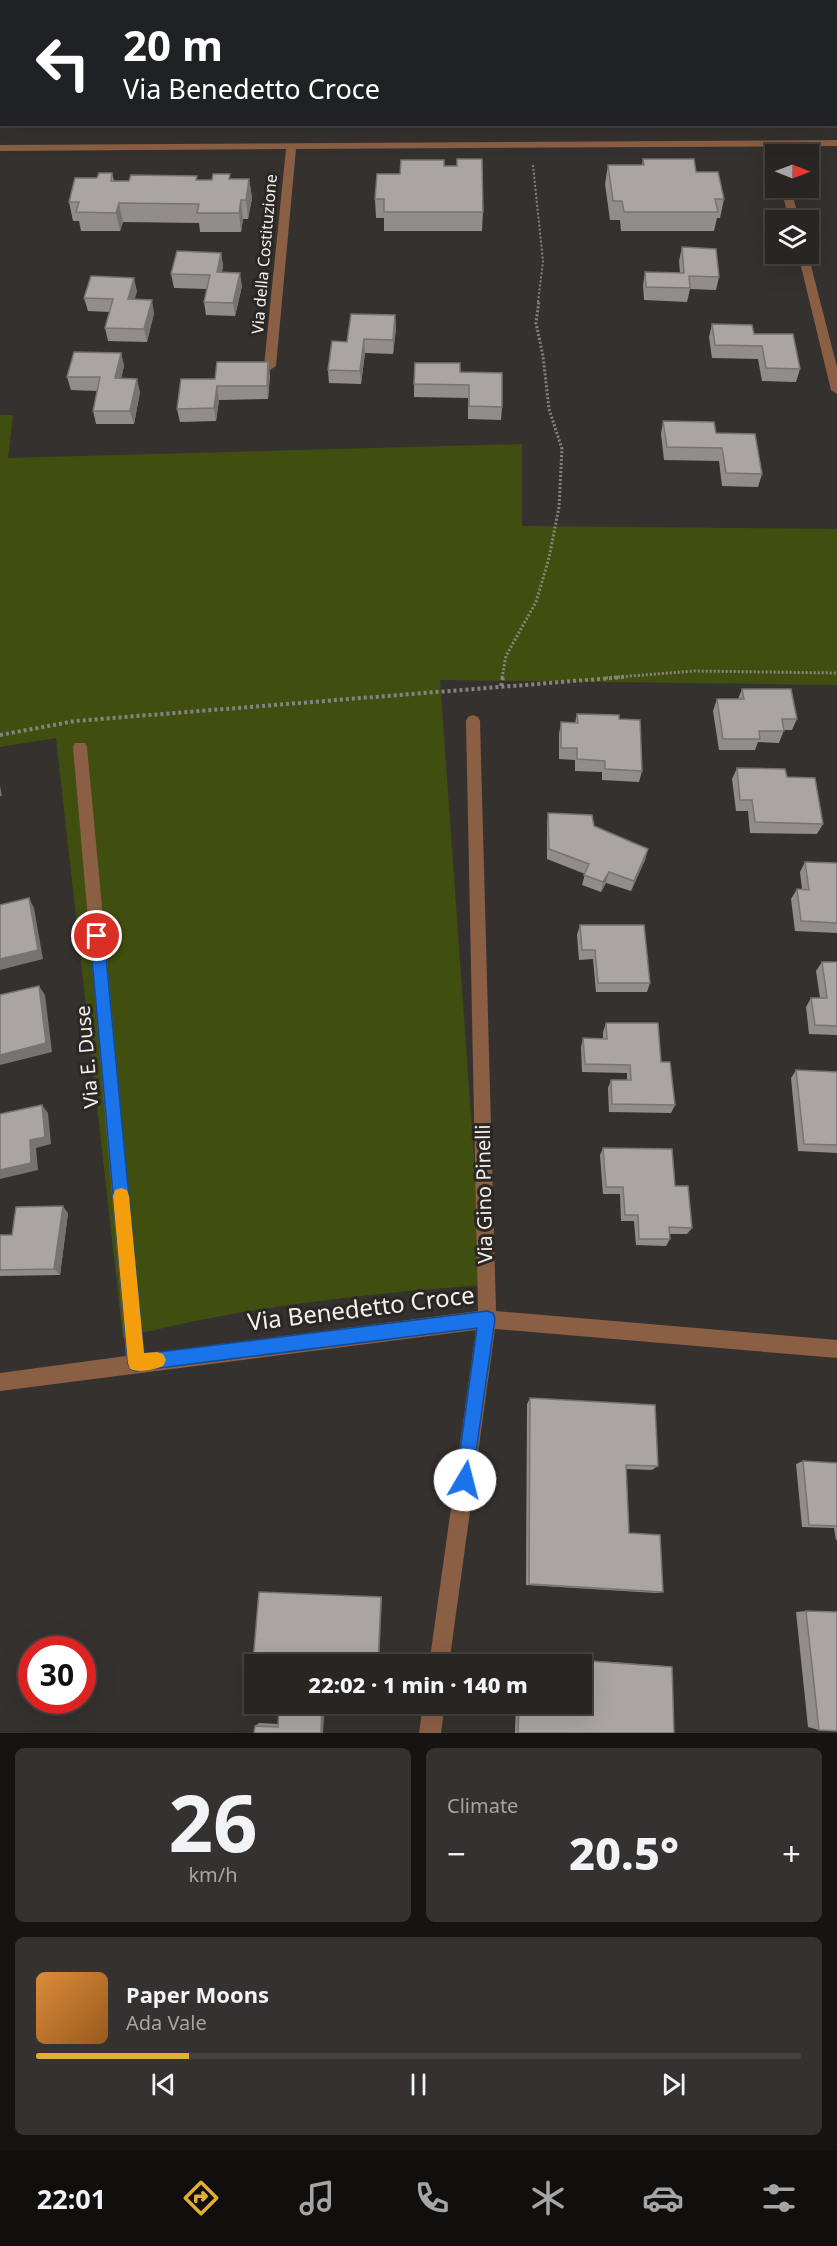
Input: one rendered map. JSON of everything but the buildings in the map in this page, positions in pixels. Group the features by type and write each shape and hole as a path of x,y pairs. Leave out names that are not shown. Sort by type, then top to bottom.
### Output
{"street":[{"name":"Via della Costituzione","path":"775,144 837,143"},
{"name":"Via della Costituzione","path":"0,148 765,144"},
{"name":"Via della Costituzione","path":"270,366 291,145"},
{"path":"806,264 837,390"},
{"name":"Via Gino Pinelli","path":"441,1654 487,1319 473,721"},
{"name":"Via E. Duse","path":"80,747 136,1363"},
{"name":"Via Benedetto Croce","path":"0,1382 487,1319 837,1349"},
{"path":"430,1733 433,1714"}],"path":[{"path":"501,686 506,656 536,602 549,558 559,507 562,467 562,449 549,409 543,356 536,323 543,262 532,164"},
{"path":"0,735 75,722 694,671 837,673"}],"green space":[{"path":"0,126 291,126 0,127"},
{"path":"0,415 13,415 8,458 522,444 522,526 837,529 837,685 440,680 483,1285 302,1303 212,1318 123,1338 56,738 0,747"}],"slow traffic":[{"path":"121,1196 136,1363 157,1360"}],"route":[{"path":"97,936 136,1363 487,1319 465,1480"}]}
